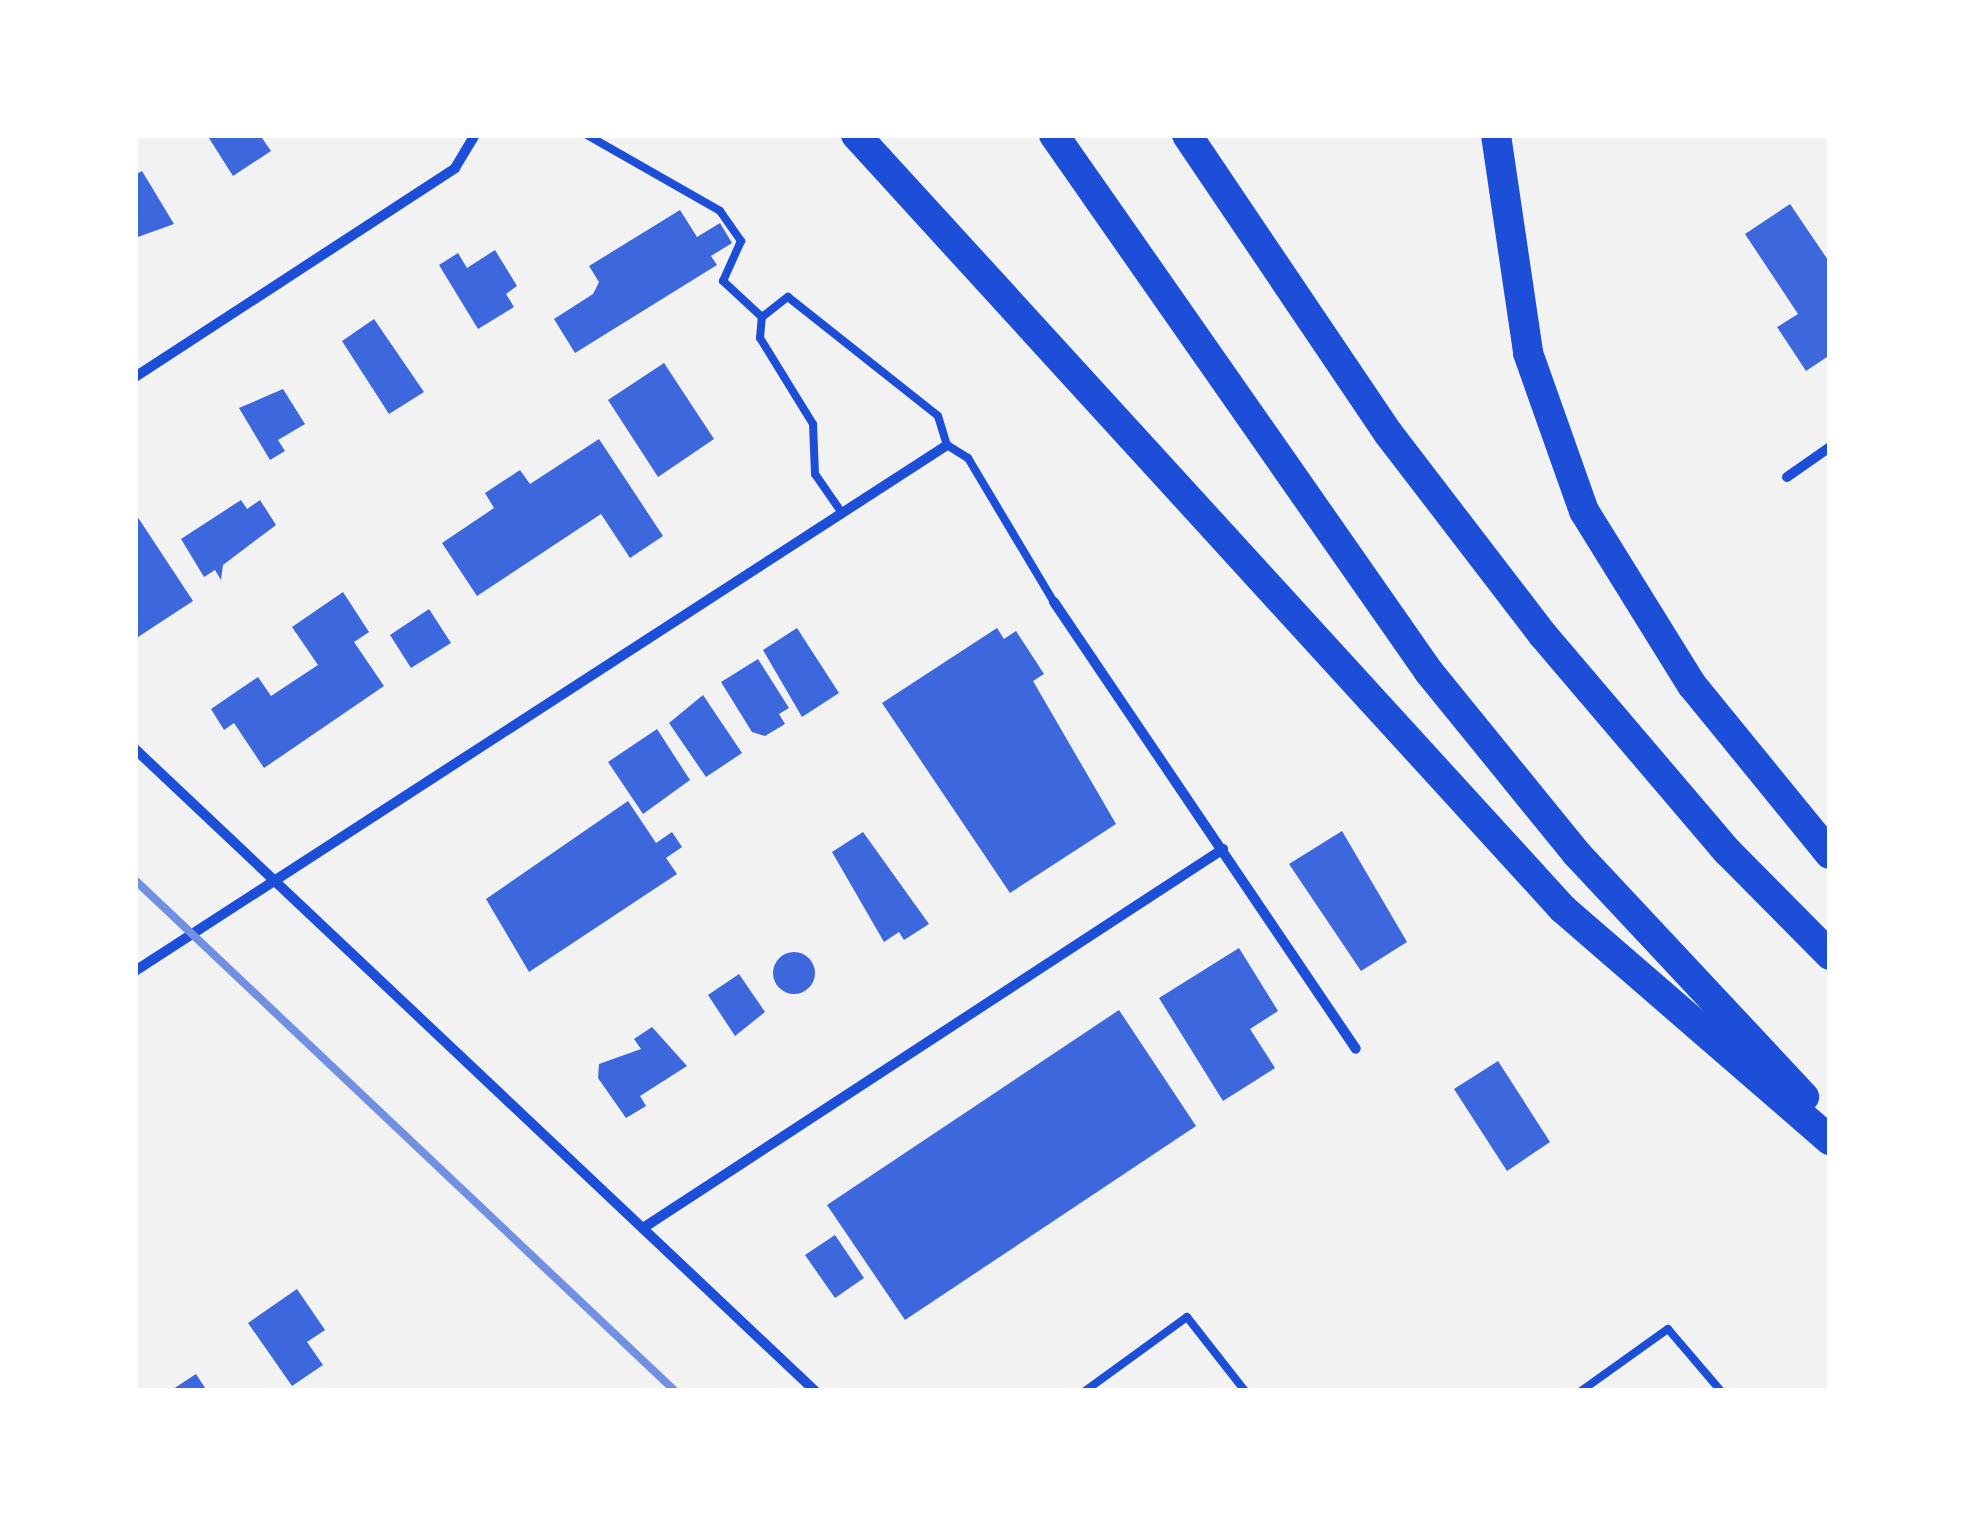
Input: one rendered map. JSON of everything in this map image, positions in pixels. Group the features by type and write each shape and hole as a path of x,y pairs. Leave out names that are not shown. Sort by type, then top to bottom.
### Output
{"highway":[{"path":"856,135 1563,909 1830,1140"},
{"path":"1054,135 1429,672 1600,880 1830,1122"},
{"path":"1188,135 1388,433 1543,635 1728,852 1830,955"},
{"path":"1496,135 1528,354 1584,511 1692,685 1830,854"}],"street":[{"path":"135,376 455,168 475,135"},
{"path":"135,971 947,444"},
{"path":"1787,477 1830,447"},
{"path":"1054,602 1356,1049"},
{"path":"135,749 815,1391"},
{"path":"643,1228 1223,849"}],"lane":[{"path":"588,135 720,211 741,241 724,281 762,317 765,351 813,424 815,474 842,512"},
{"path":"762,317 779,300 796,298 938,416 947,444 968,458 1054,602"},
{"path":"1085,1391 1187,1317 1245,1391"},
{"path":"1581,1391 1668,1329 1721,1391"}],"building":[{"path":"207,135 260,135 271,151 233,176"},
{"path":"142,171 174,224 135,238 135,175"},
{"path":"1790,204 1830,263 1830,355 1806,371 1777,327 1798,314 1745,234"},
{"path":"680,210 697,237 720,223 732,243 711,256 717,265 575,353 554,319 593,294 599,282 589,266"},
{"path":"495,250 517,286 506,294 514,307 478,329 439,265 458,253 467,268"},
{"path":"374,319 424,392 389,414 342,341"},
{"path":"664,363 714,439 658,477 608,400"},
{"path":"283,389 305,424 278,440 285,451 270,460 239,408"},
{"path":"599,439 663,536 630,558 601,514 477,596 442,543 494,508 485,493 520,470 530,484"},
{"path":"241,500 247,509 260,500 276,525 223,565 221,580 215,570 204,577 181,539"},
{"path":"135,513 193,601 135,639"},
{"path":"343,592 369,632 354,642 384,686 264,768 234,723 224,730 211,709 258,677 271,696 318,665 292,627"},
{"path":"429,609 451,643 411,668 390,635"},
{"path":"797,628 839,693 802,717 763,650"},
{"path":"997,628 1004,639 1016,631 1044,674 1033,681 1116,824 1010,893 882,703"},
{"path":"758,659 789,708 779,714 785,724 765,736 752,732 721,682"},
{"path":"703,695 742,753 706,777 669,723"},
{"path":"657,729 690,780 643,814 608,762"},
{"path":"628,801 656,843 672,832 682,847 666,858 677,874 529,972 486,899"},
{"path":"1342,831 1407,942 1361,971 1289,864"},
{"path":"863,832 929,924 904,940 899,932 884,942 832,852"},
{"path":"1239,948 1278,1011 1250,1029 1275,1068 1223,1101 1159,998"},
{"path":"794,952 809,958 815,973 809,988 794,994 779,988 773,973 779,958"},
{"path":"739,974 765,1012 735,1036 708,995"},
{"path":"1119,1010 1196,1126 905,1320 827,1205"},
{"path":"652,1027 687,1066 640,1096 646,1106 626,1118 598,1078 599,1064 641,1049 634,1039"},
{"path":"1498,1061 1550,1142 1507,1171 1454,1089"},
{"path":"835,1235 864,1278 835,1298 805,1255"},
{"path":"297,1289 325,1330 307,1342 323,1365 292,1386 248,1323"},
{"path":"196,1374 207,1391 170,1391"}],"railway":[{"path":"135,880 675,1391"}]}
